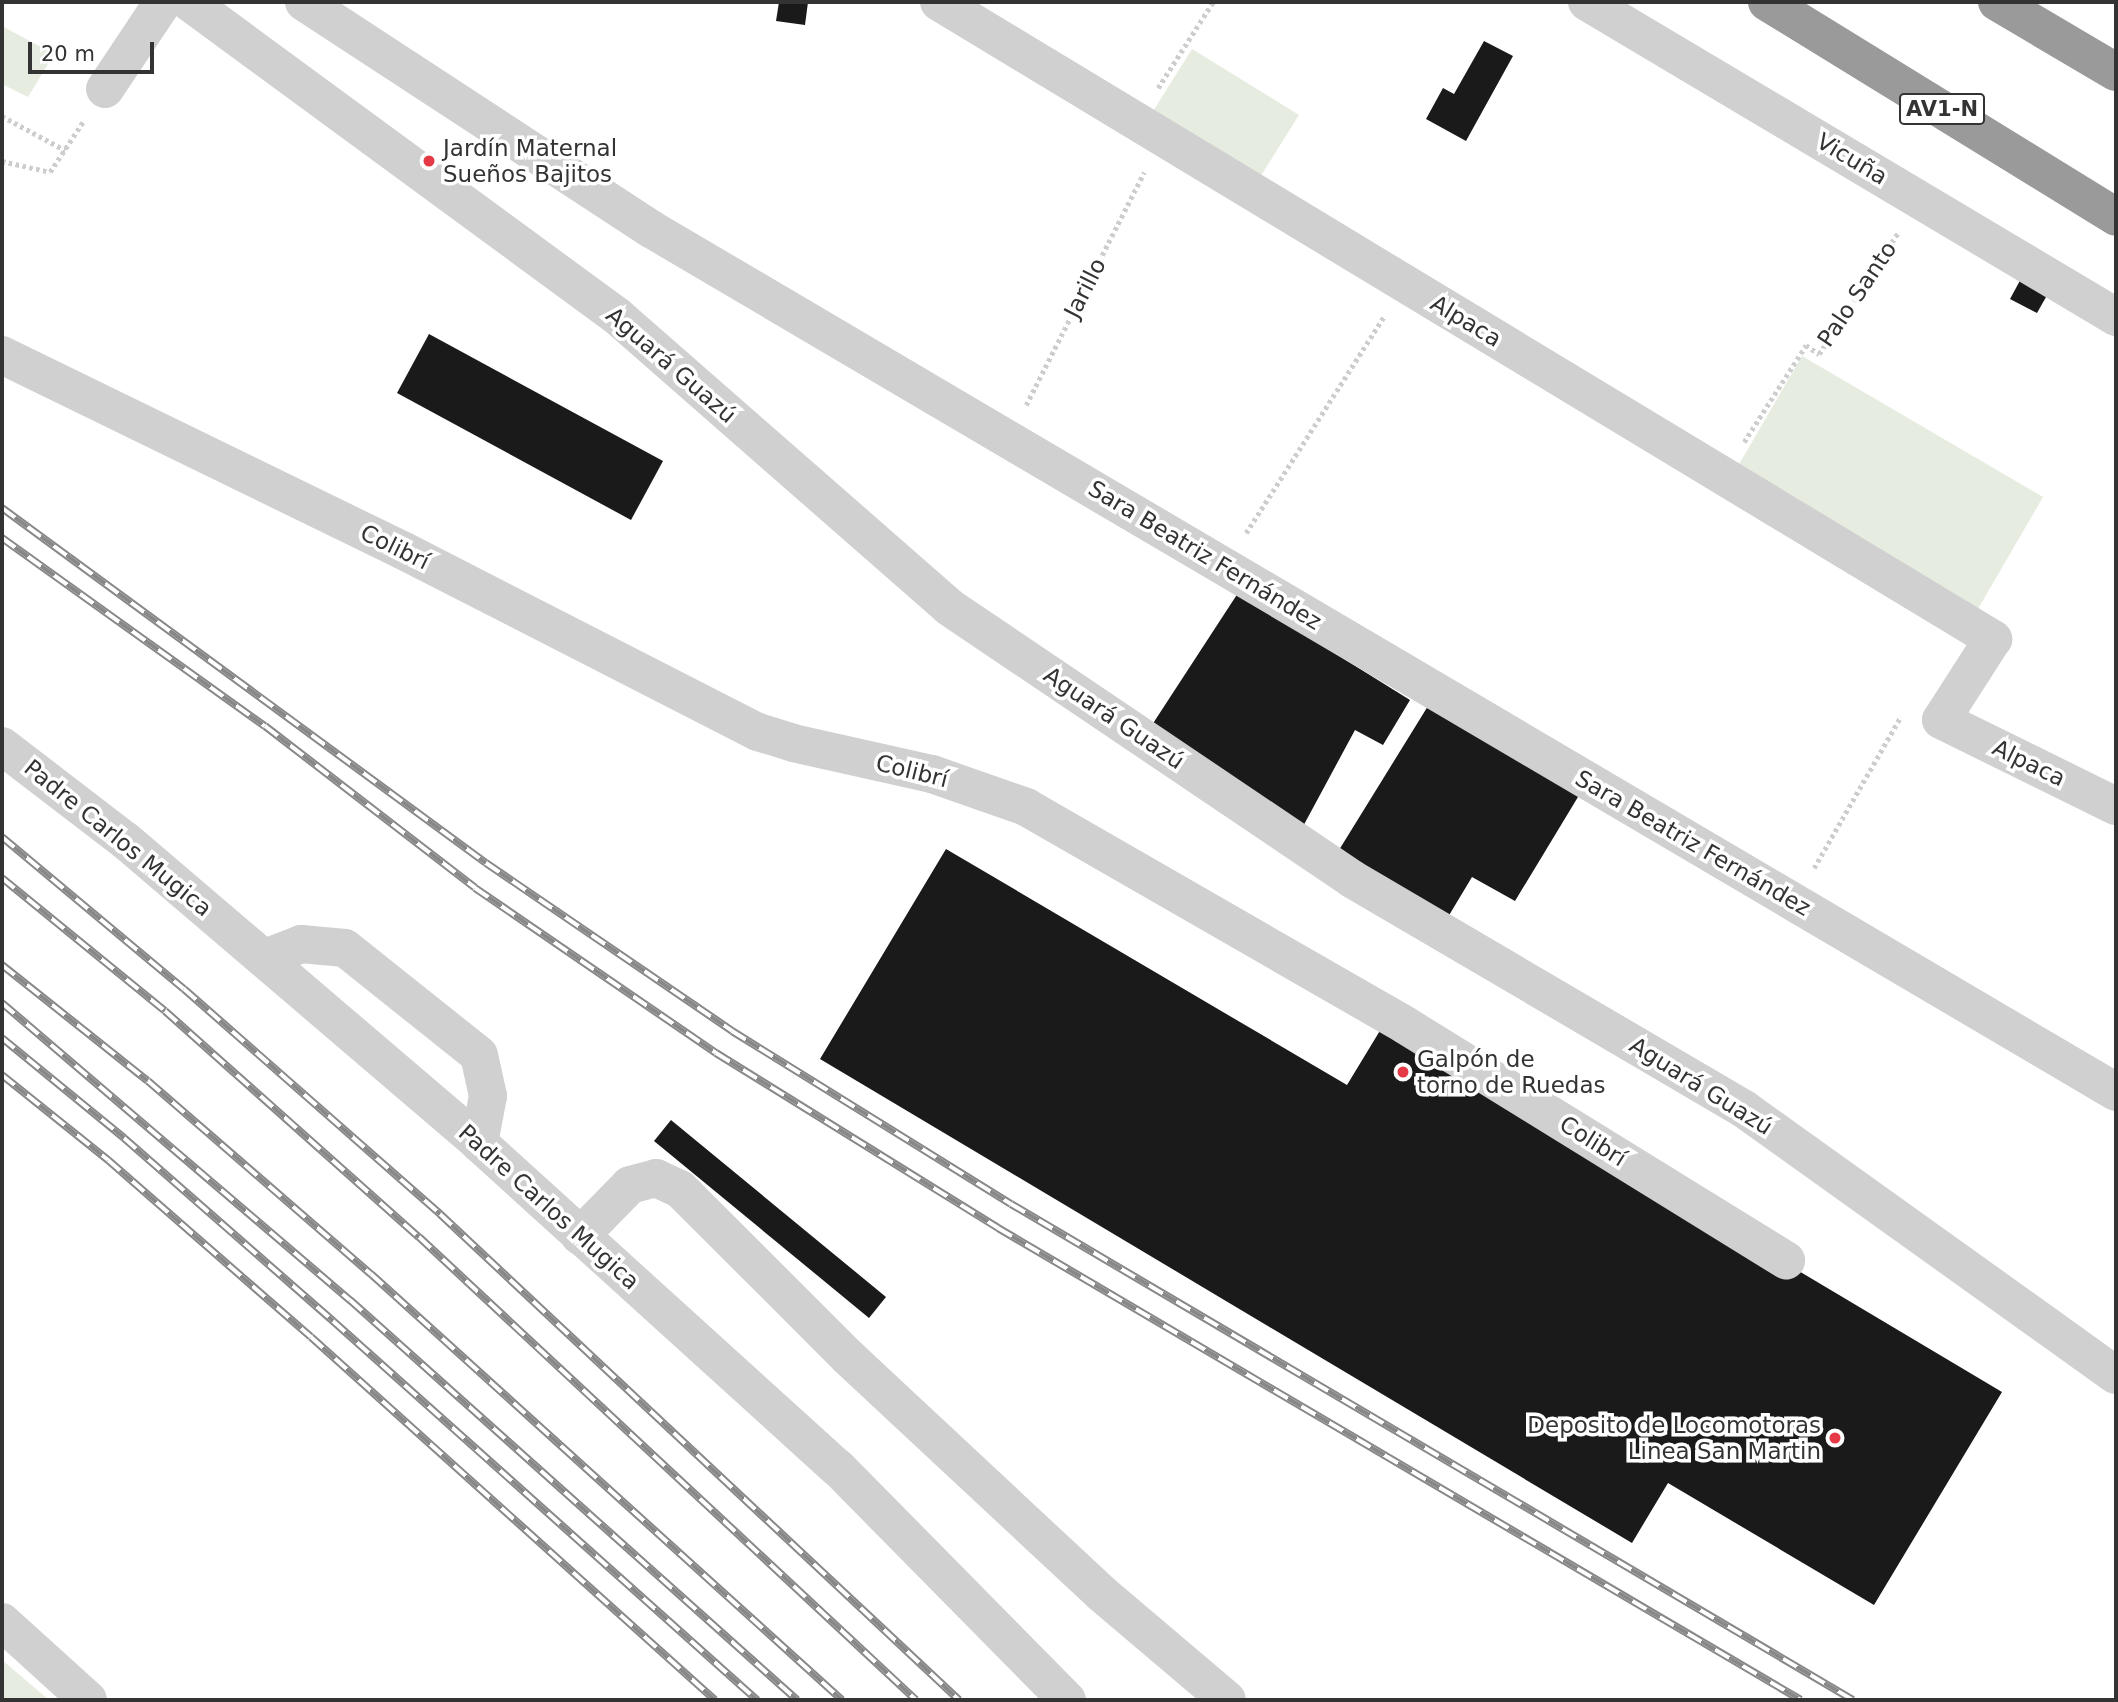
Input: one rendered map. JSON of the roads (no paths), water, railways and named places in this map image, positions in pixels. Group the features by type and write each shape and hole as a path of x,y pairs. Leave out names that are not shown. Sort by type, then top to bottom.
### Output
{"highway":[{"name":"AV1-N","path":"1767,2 2116,217"},
{"path":"1997,2 2116,72"}],"street":[{"path":"105,89 163,2"},
{"name":"Aguará Guazú","path":"188,2 617,317 950,607 1352,879 1744,1109 2108,1368"},
{"name":"Sara Beatriz Fernández","path":"304,2 651,229 2116,1092"},
{"name":"Alpaca","path":"939,2 1993,639 1941,720 2116,806"},
{"name":"Vicuña","path":"1587,2 2116,317"},
{"name":"Colibrí","path":"2,355 404,551 758,732 793,743 932,774 1026,807 1405,1025 1786,1260"},
{"name":"Padre Carlos Mugica","path":"2,746 126,841 480,1143 838,1468 1067,1700"},
{"path":"265,958 301,944 345,948 479,1055 488,1096 480,1143"},
{"path":"580,1236 630,1185 656,1178 680,1189 858,1366 1101,1593 1227,1700"},
{"path":"2,1622 88,1700"}],"railway":[{"path":"2,508 486,863 732,1031 1011,1204 1853,1700"},
{"path":"2,538 265,726 475,888 716,1053 998,1228 1801,1700"},
{"path":"2,837 184,989 440,1214 959,1700"},
{"path":"2,878 165,1011 419,1237 916,1700"},
{"path":"2,965 148,1081 371,1274 842,1700"},
{"path":"2,1003 350,1300 797,1700"},
{"path":"2,1038 124,1138 333,1321 757,1700"},
{"path":"2,1075 108,1160 311,1337 715,1700"}],"place":[{"name":"Jardín Maternal Sueños Bajitos","path":"429,161"},
{"name":"Galpón de torno de Ruedas","path":"1403,1072"},
{"name":"Deposito de Locomotoras Linea San Martin","path":"1835,1438"}]}
